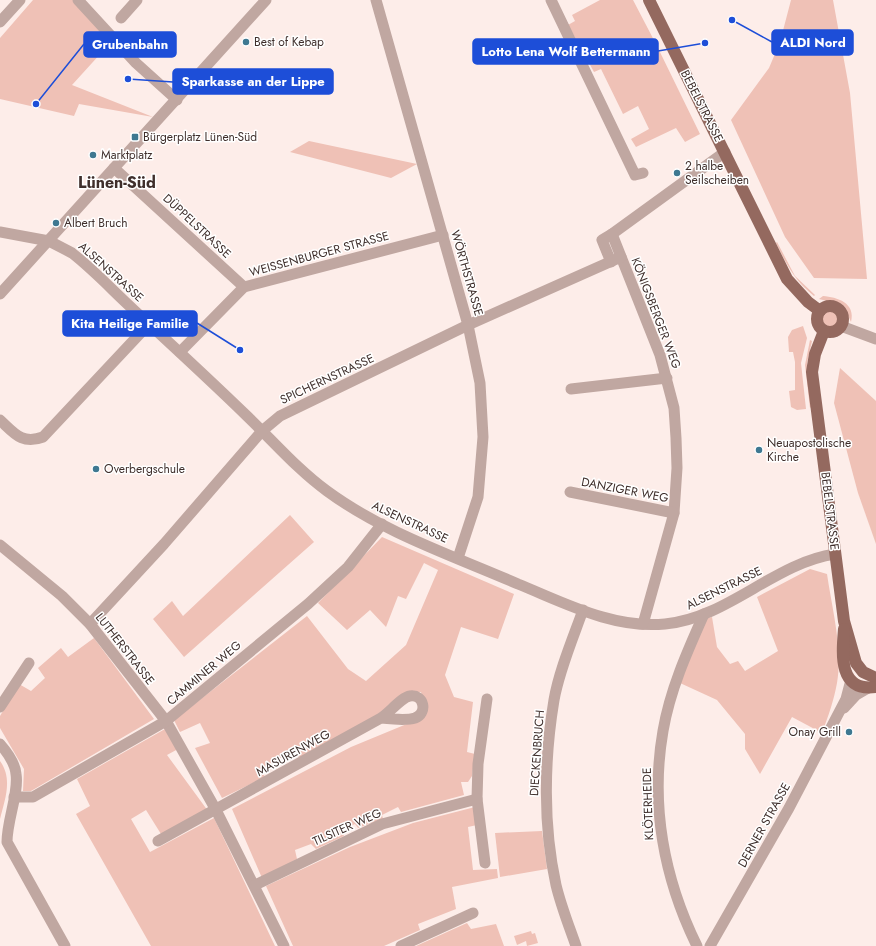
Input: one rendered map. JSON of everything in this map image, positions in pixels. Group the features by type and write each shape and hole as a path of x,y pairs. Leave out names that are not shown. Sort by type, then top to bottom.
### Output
{"main road":[{"name":"BEBELSTRASSE","path":"649,0 787,279 808,302 820,310"},
{"path":"827,306 836,308 843,318 842,326 836,331 824,331 817,322 820,310 827,306"},
{"name":"BEBELSTRASSE","path":"824,331 815,354 812,372 844,621 854,657"},
{"name":"BEBELSTRASSE","path":"844,621 842,648 846,679"},
{"path":"854,657 846,679 874,683"},
{"path":"854,657 856,663 874,683"}],"street":[{"path":"0,22 20,0"},
{"path":"78,0 136,63 177,100"},
{"path":"121,18 137,0"},
{"path":"0,294 266,0"},
{"name":"WÖRTHSTRASSE","path":"376,0 468,325 480,383 483,437 478,497 458,558"},
{"path":"551,0 636,175 643,172"},
{"name":"KÖNIGSBERGER WEG","path":"642,624 674,512 677,468 674,408 658,348 616,260 602,240 725,152"},
{"name":"DÜPPELSTRASSE","path":"114,168 244,287"},
{"path":"0,232 49,241"},
{"name":"WEISSENBURGER STRASSE","path":"180,352 244,287 443,235"},
{"name":"ALSENSTRASSE","path":"49,241 79,259 180,352 315,482 351,507 382,524 458,558 583,610 612,620 642,624 674,623 704,614 808,560 835,554"},
{"name":"SPICHERNSTRASSE","path":"90,624 164,544 262,431 280,416 468,325 616,260"},
{"path":"0,420 17,436 34,440 43,437 149,324"},
{"path":"842,326 876,339"},
{"path":"571,389 667,378"},
{"name":"DANZIGER WEG","path":"570,492 674,512"},
{"name":"CAMMINER WEG","path":"14,797 33,797 166,721 308,604 348,567 382,524"},
{"name":"LUTHERSTRASSE","path":"0,545 62,596 90,624 166,721 216,810 255,885 284,946"},
{"name":"DIECKENBRUCH","path":"576,946 556,885 548,827 547,770 554,699 570,644 583,610"},
{"name":"KLÖTERHEIDE","path":"697,946 672,885 662,839 658,787 663,731 669,705 677,679 704,614"},
{"path":"0,707 29,663"},
{"name":"DERNER STRASSE","path":"710,946 789,808 837,714 846,700 846,679"},
{"name":"DERNER STRASSE","path":"837,714 856,696 874,683"},
{"path":"485,863 477,799 478,764 487,699"},
{"name":"MASURENWEG","path":"216,810 381,718"},
{"path":"0,744 9,755 16,774 14,797 7,830 7,842 65,946"},
{"name":"TILSITER WEG","path":"255,885 382,824 477,799"},
{"path":"158,841 216,810"},
{"path":"401,946 473,913"}],"shaded area":[{"path":"33,0 75,0 112,41 72,85 153,117 79,104 74,116 0,99 0,38"},
{"path":"600,0 633,0 700,134 685,142 676,128 636,147 631,139 649,129 638,106 623,114 601,69 594,72 568,25 575,21 572,15"},
{"path":"791,0 833,0 850,93 867,279 814,278 785,237 731,120 769,68 780,42"},
{"path":"309,141 417,164 391,178 290,152"},
{"path":"777,242 795,276 815,295 814,296 796,278 776,243"},
{"path":"823,296 844,302 851,310 851,322 846,311 839,304 819,299"},
{"path":"827,311 833,311 838,316 836,325 833,327 827,327 822,322 822,316"},
{"path":"803,326 807,338 801,363 806,409 797,410 791,407 789,391 795,390 795,362 793,352 789,352 788,337 792,330"},
{"path":"810,340 812,341 807,363 812,406 810,408 805,365"},
{"path":"840,368 876,401 876,544 858,493 834,403"},
{"path":"290,515 314,542 184,657 153,619 172,601 183,616"},
{"path":"382,537 514,594 498,639 461,627 445,675 454,697 473,702 467,752 475,754 472,776 468,782 461,782 464,795 401,812 398,807 382,815 383,819 358,828 355,824 341,830 344,836 316,849 311,844 295,850 297,859 262,878 232,809 351,747 414,721 427,714 421,692 404,693 379,716 299,758 295,750 261,769 265,777 222,798 195,748 210,743 200,723 180,732 174,720 307,616 348,669 366,681 406,645 438,570 424,563 406,599 398,596 386,627 370,610 347,630 318,603"},
{"path":"810,569 827,574 839,656 837,683 834,696 822,733 792,717 760,774 745,749 745,734 717,700 680,683 704,619 712,617 717,647 730,664 738,661 745,671 778,651 757,597"},
{"path":"94,638 154,719 31,791 23,791 24,769 0,728 0,716 19,684 31,691 45,678 38,668 61,648 68,657"},
{"path":"165,729 178,749 167,755 208,811 161,834 146,810 131,819 150,852 214,818 275,946 151,946 76,814 90,806 77,779"},
{"path":"0,761 6,775 7,789 0,819"},
{"path":"475,807 477,825 468,827 473,870 497,869 498,878 452,887 456,909 418,924 420,930 384,946 293,946 266,886 350,847 413,823"},
{"path":"542,831 547,869 500,877 495,833"},
{"path":"467,923 471,929 496,924 504,946 416,946"},
{"path":"531,931 532,934 535,933 538,943 527,946 526,941 517,945 514,936"}],"place":[{"name":"ALDI Nord","path":"732,20"},
{"name":"Best of Kebap","path":"246,42"},
{"name":"Lotto Lena Wolf Bettermann","path":"705,43"},
{"name":"Sparkasse an der Lippe","path":"128,79"},
{"name":"Grubenbahn","path":"36,104"},
{"name":"Bürgerplatz Lünen-Süd","path":"135,137"},
{"name":"Marktplatz","path":"93,155"},
{"name":"2 halbe Seilscheiben","path":"677,173"},
{"name":"Albert Bruch","path":"56,223"},
{"name":"Kita Heilige Familie","path":"240,350"},
{"name":"Neuapostolische Kirche","path":"759,450"},
{"name":"Overbergschule","path":"96,469"},
{"name":"Onay Grill","path":"849,732"}],"district":[{"name":"Lünen-Süd","path":"117,182"}]}
